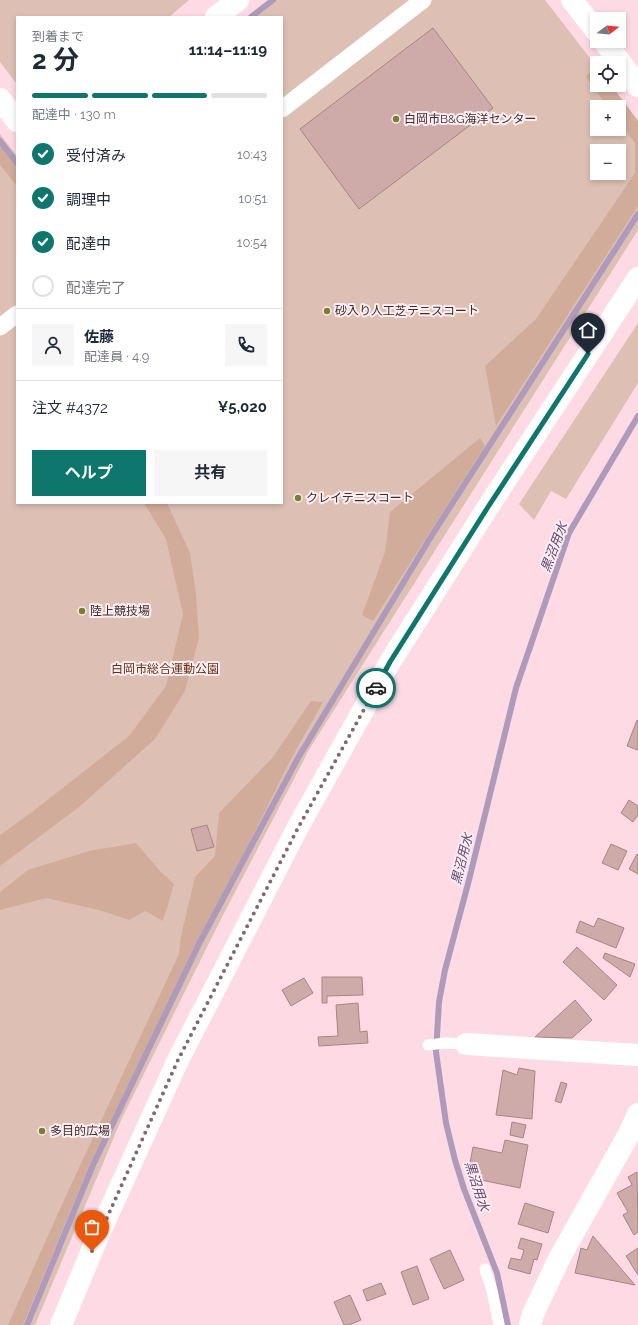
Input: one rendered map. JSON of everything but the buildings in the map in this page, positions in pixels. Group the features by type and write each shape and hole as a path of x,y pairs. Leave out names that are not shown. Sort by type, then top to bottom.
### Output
{"main road":[{"path":"217,16 238,0"},
{"path":"572,0 590,23"},
{"path":"609,48 638,86"},
{"path":"0,99 16,120"},
{"path":"61,1325 98,1236 178,1060 306,814 390,662 488,507 638,278"},
{"path":"455,1044 638,1055"},
{"path":"530,1325 533,1314 560,1257 630,1132 638,1114"}],"street":[{"path":"283,108 423,0"},
{"path":"0,327 16,315"}],"lane":[{"path":"430,1045 455,1044"},
{"path":"485,1269 492,1291 499,1325"}],"green space":[{"path":"0,0 189,0 170,16 16,16 16,83 0,62"},
{"name":"白岡市総合運動公園","path":"269,0 545,0 590,58 590,92 616,92 622,100 590,100 590,136 626,136 626,105 638,121 638,230 310,748 220,921 122,1118 35,1325 0,1325 0,134 16,155 16,504 283,504 283,16 248,16"},
{"path":"638,323 638,383 566,499 551,491 534,520 519,504"}],"shaded area":[{"path":"590,73 590,82 586,77"},
{"path":"597,92 616,92 622,100 603,100"},
{"path":"626,105 638,121 638,206 496,426 485,366 536,319 635,173 635,143 626,131"},
{"path":"0,145 16,166 16,185 0,165"},
{"path":"480,438 485,446 373,621 362,615 385,552 390,512"},
{"path":"145,504 167,504 190,553 196,593 199,638 185,691 155,739 79,807 0,866 0,835 32,812 129,736 166,686 183,614 166,539"},
{"path":"311,701 323,702 291,759 89,1166 23,1325 8,1325 64,1200 179,954 181,936 195,877 215,856 219,813 273,757"},
{"path":"136,843 161,872 174,884 163,921 145,911 129,920 99,910 46,898 0,910 0,892 28,870 89,851"}],"waterway":[{"path":"252,16 273,0"},
{"path":"0,141 16,162"},
{"path":"27,1325 93,1165 199,944 298,758 432,535 638,214"},
{"name":"黒沼用水","path":"508,1325 497,1273 464,1189 446,1123 436,1052 439,1002 445,970 469,880 516,688 569,533 638,416"}],"way so far":[{"path":"92,1251 178,1060 298,828 376,688"}],"place":[{"name":"白岡市B&G海洋センター","path":"396,119"},
{"name":"砂入り人工芝テニスコート","path":"327,311"},
{"name":"クレイテニスコート","path":"298,498"},
{"name":"陸上競技場","path":"82,611"},
{"name":"多目的広場","path":"42,1131"}],"route":[{"path":"376,688 390,662 488,507 588,354"}]}
